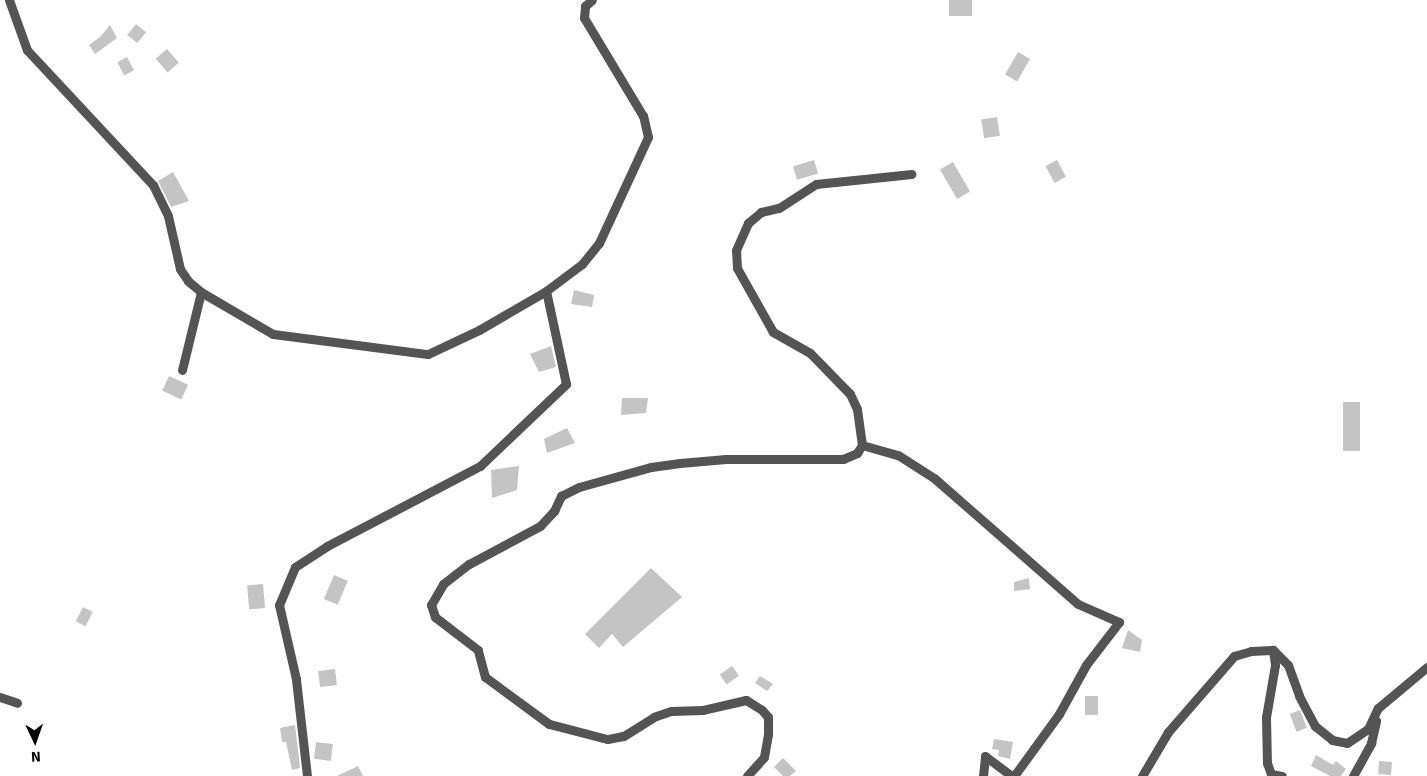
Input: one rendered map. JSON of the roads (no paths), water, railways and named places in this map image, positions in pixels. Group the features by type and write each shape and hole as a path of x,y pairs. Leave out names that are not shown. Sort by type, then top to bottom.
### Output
{"street":[{"path":"9,0 27,50 153,185 168,216 180,269 188,281 201,292 273,334 428,354 479,330 546,291 582,264 599,243 648,137 643,116 584,18 585,6 592,0"},
{"path":"747,776 764,757 768,734 768,717 762,710 746,700 703,710 671,711 654,717 623,736 607,739 549,724 485,677 478,650 435,616 431,605 444,584 469,564 540,526 554,511 561,496 579,487 652,467 680,463 726,458 843,459 857,453 862,444 857,409 850,394 810,353 773,332 737,268 736,250 748,223 760,212 779,208 816,184 911,174"},
{"path":"307,776 296,679 279,605 295,567 327,546 480,466 566,384 546,291"},
{"path":"182,370 201,292"},
{"path":"862,444 898,455 934,478 1078,604 1119,622 1086,665 1059,714 1013,776 985,756 983,776"},
{"path":"1274,650 1275,665 1266,716 1267,763 1271,774 1282,776"},
{"path":"1142,776 1168,732 1234,656 1251,651 1274,650 1288,665 1298,696 1315,726 1332,740 1347,743 1368,729 1378,708 1427,667"},
{"path":"0,697 17,703"},
{"path":"1353,776 1371,743 1378,708"}]}
